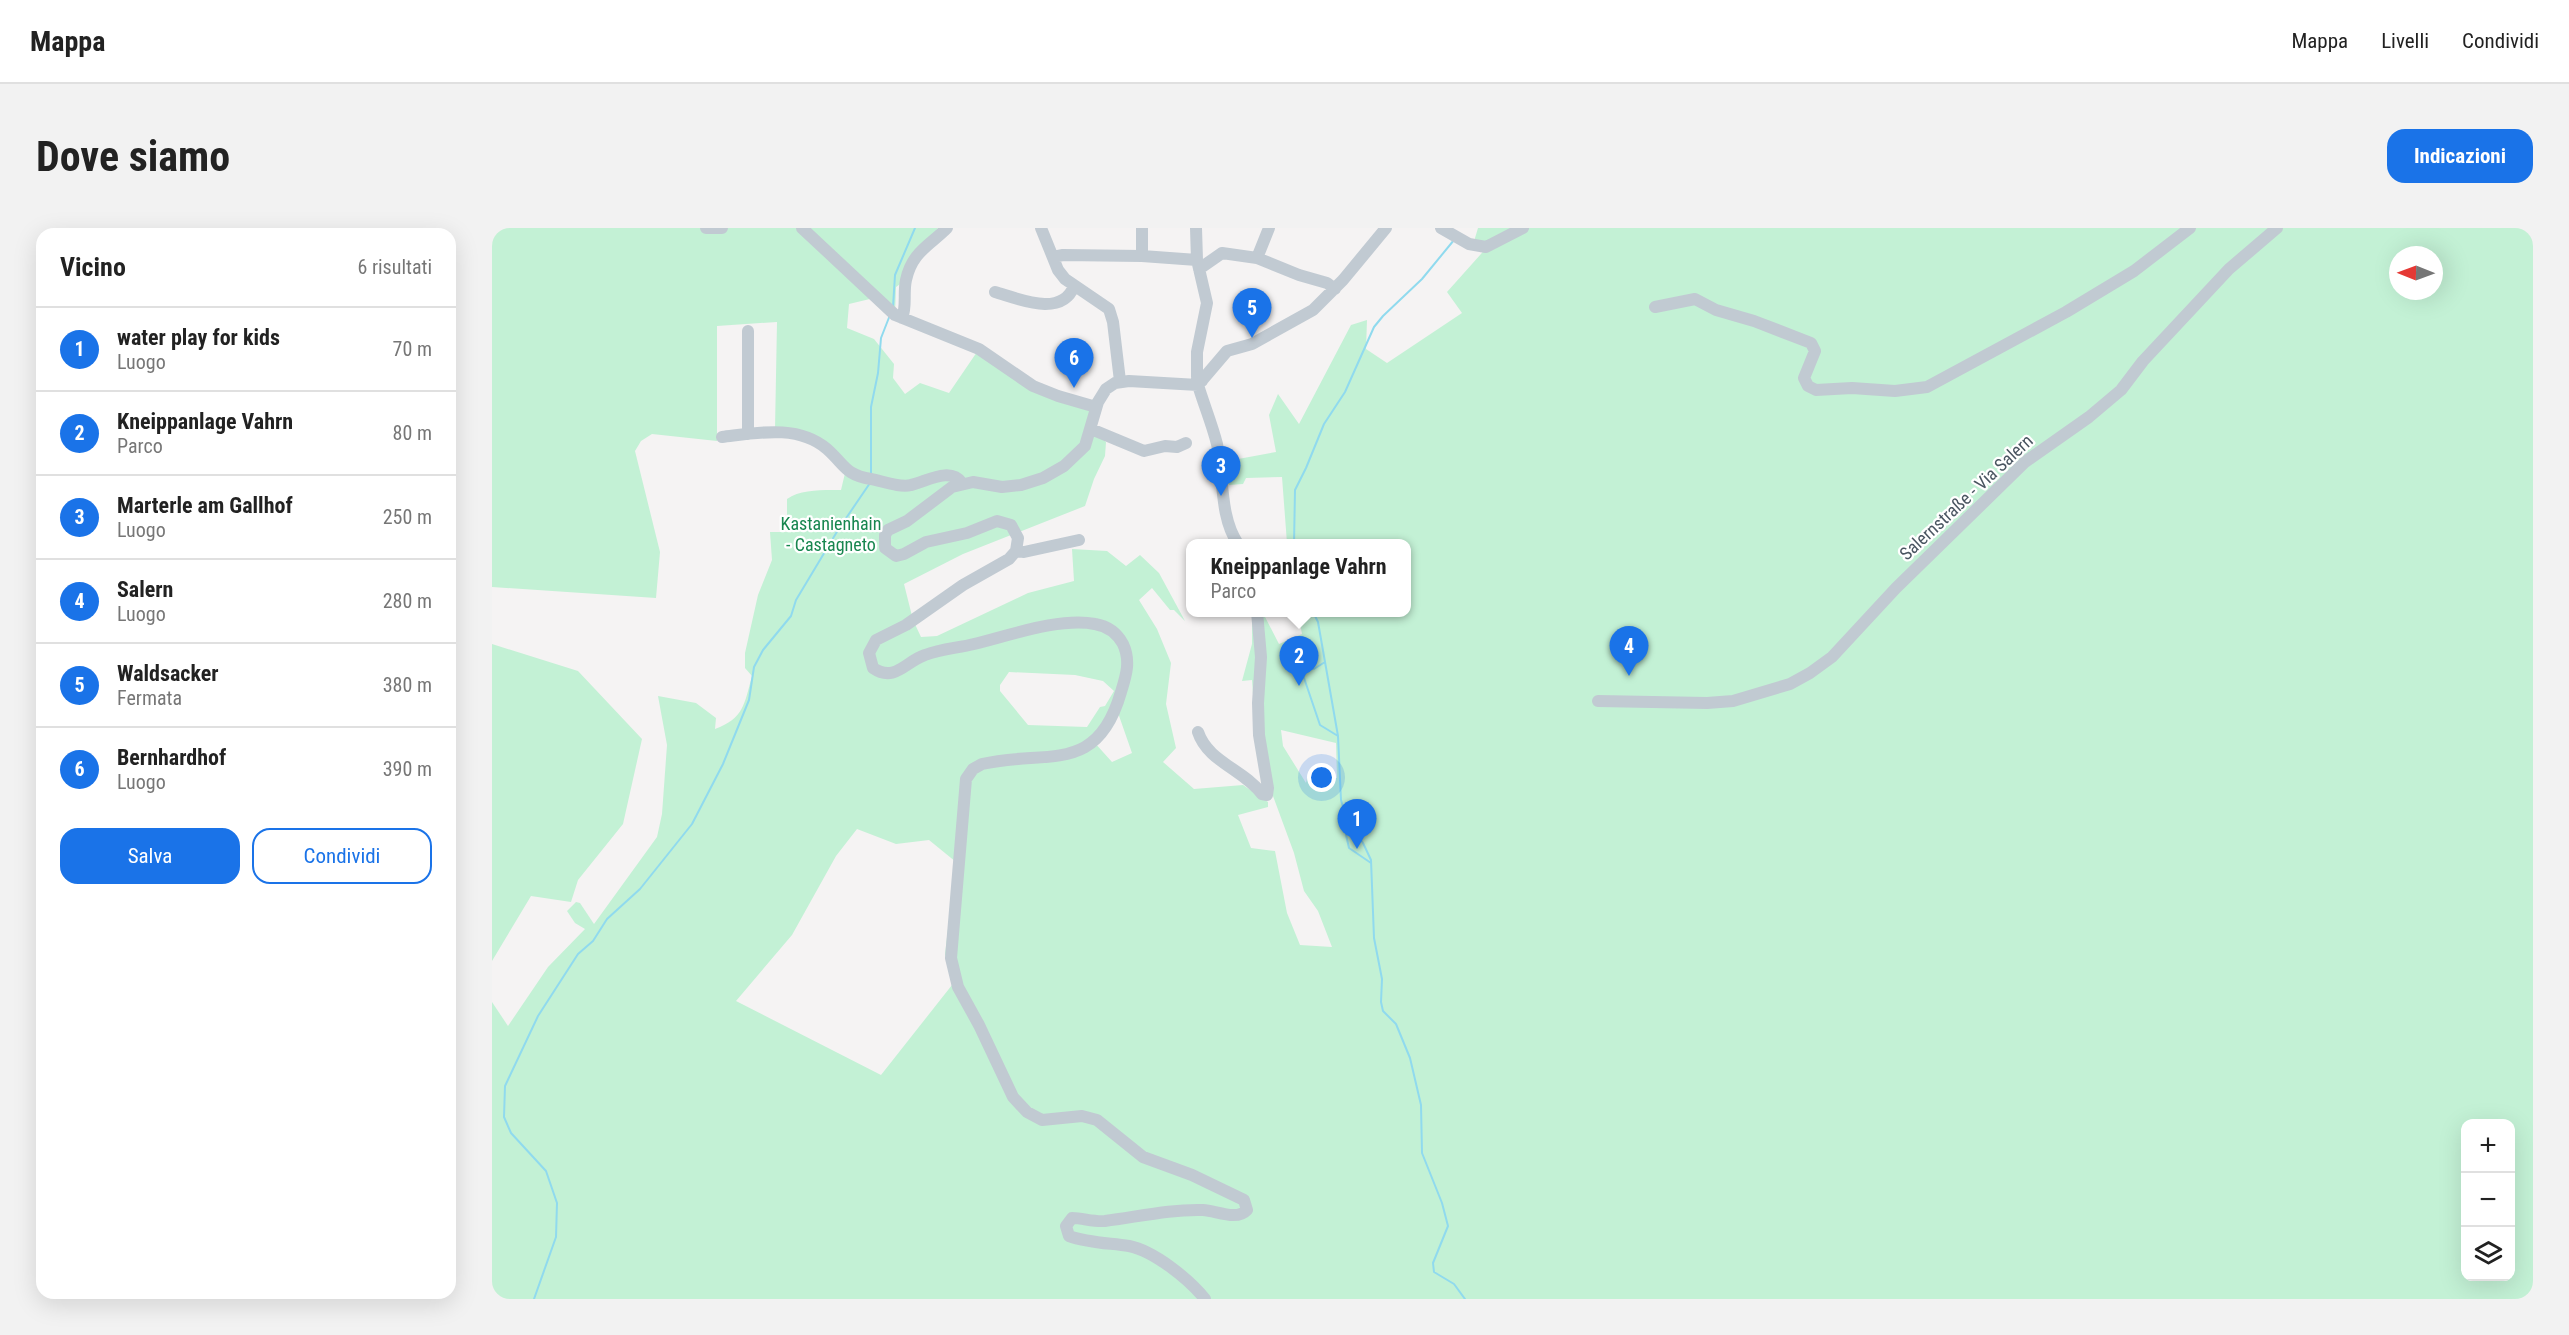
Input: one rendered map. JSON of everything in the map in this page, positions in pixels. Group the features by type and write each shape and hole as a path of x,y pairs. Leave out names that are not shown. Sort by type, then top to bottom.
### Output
{"street":[{"path":"706,228 722,228"},
{"path":"802,228 895,314 979,349 1010,368 1033,386 1096,407"},
{"path":"895,314 913,261 924,246 947,228"},
{"path":"1041,228 1058,270 1074,286 1100,300 1108,309 1113,322 1120,381"},
{"path":"1142,228 1142,256"},
{"path":"1196,228 1198,265 1207,303 1197,352 1197,377 1217,444 1230,527 1236,539"},
{"path":"1257,258 1269,228"},
{"path":"1200,383 1227,351 1252,344 1304,317 1335,289 1386,228"},
{"path":"1445,230 1473,245 1486,247 1523,228"},
{"path":"1655,307 1695,299 1716,310 1754,321 1811,343 1815,351 1804,378 1808,386 1816,390 1852,388 1894,391 1927,387 2066,312 2134,271 2190,228"},
{"name":"Salernstraße - Via Salern","path":"1598,700 1687,703 1746,699 1790,684 1832,657 1896,588 2025,462 2089,417 2121,390 2143,361 2229,269 2277,228"},
{"path":"1053,257 1063,255 1142,256 1198,265 1221,253 1257,258 1299,275 1327,283 1335,289"},
{"path":"995,292 1041,304 1053,304 1071,295 1074,286"},
{"path":"748,331 748,434"},
{"path":"1200,383 1120,381 1106,389 1096,407 1091,429 1080,453 1064,466 1043,478 1011,486 962,483 952,487 907,521 888,530 885,535 885,548 896,556 926,542 967,533 998,521 1008,523 1015,529 1018,538 1016,551 1009,559 963,585 906,625 876,640 869,652 873,668 888,674 901,670 924,655 1058,625 1093,623 1110,629 1120,638 1128,663 1126,675 1116,710 1106,729 1094,742 1079,751 1059,757 982,764 973,769 966,779 951,958 958,987 1019,1106 1034,1117 1053,1121 1082,1116 1097,1120 1143,1157 1192,1175 1244,1200 1247,1210 1243,1215 1236,1216 1201,1210 1147,1213 1103,1221 1072,1218 1066,1226 1069,1236 1132,1247 1162,1261 1205,1299"},
{"path":"1091,429 1144,451 1165,446 1177,447 1186,442"},
{"path":"722,437 772,432 806,437 829,451 851,474 864,478 910,486 930,477 954,476 962,483"},
{"path":"1016,551 1024,552 1079,540"},
{"path":"1198,732 1201,742 1209,751 1252,781 1262,794 1268,795 1259,735 1261,657 1257,617"}],"green space":[{"name":"Kastanienhain - Castagneto","path":"492,228 938,228 924,246 906,280 896,287 895,315 874,298 849,304 847,328 874,339 894,364 893,378 905,394 920,383 949,393 979,349 1033,386 1096,407 1091,429 1106,442 1105,456 1085,506 963,554 904,584 913,620 921,637 937,636 1028,593 1074,581 1072,549 1107,551 1126,566 1140,555 1159,573 1185,621 1174,610 1170,610 1152,588 1139,600 1157,629 1171,663 1166,704 1176,748 1163,762 1194,789 1243,785 1268,802 1268,807 1238,815 1251,848 1275,851 1287,913 1300,945 1332,947 1318,911 1304,891 1294,853 1273,796 1256,738 1252,680 1242,681 1252,644 1252,617 1265,617 1279,644 1302,634 1299,617 1411,617 1411,539 1287,539 1282,477 1246,478 1243,484 1229,485 1222,462 1276,452 1269,415 1278,394 1299,424 1351,325 1367,320 1366,349 1387,363 1462,313 1447,292 1489,245 1475,243 1478,228 2533,228 2533,1299 492,1299 492,1002 508,1026 548,967 585,929 575,923 567,911 576,902 580,903 594,924 657,837 662,814 667,745 658,696 696,703 716,718 715,729 725,725 737,715 744,703 752,676 745,668 745,653 758,595 772,560 770,532 787,532 787,499 805,492 841,490 846,469 837,456 775,429 777,322 717,326 717,441 652,434 641,441 635,451 660,552 656,598 492,587","holes":["1009,672 1075,675 1103,681 1114,691 1105,706 1100,707 1087,727 1028,725 1000,691 1000,685","1117,710 1132,753 1112,762 1094,742","1281,730 1336,743 1337,778 1308,774 1306,783 1283,746","857,829 896,844 929,840 956,862 945,954 952,985 881,1075 736,1001 792,935 836,856"]},
{"path":"492,644 578,671 642,739 623,824 578,880 571,902 531,896 492,961"}],"waterway":[{"path":"893,307 895,275 915,228"},
{"path":"1294,539 1295,490 1324,424 1345,392 1374,327 1422,279 1454,240"},
{"path":"871,475 871,407 878,373 881,338 890,315"},
{"path":"534,1299 556,1237 557,1203 546,1171 511,1133 504,1117 505,1086 538,1016 578,954 593,941 607,919 640,889 692,824 723,764 749,700 754,667 763,650 791,616 796,600 838,530 870,483"},
{"path":"1316,617 1338,736 1341,800 1346,818 1363,843 1371,860 1374,938 1382,979 1381,1002 1383,1011 1396,1024 1410,1058 1421,1105 1422,1153 1442,1203 1448,1226 1433,1263 1434,1272 1454,1284 1465,1299"},
{"path":"1304,664 1314,669 1325,662"},
{"path":"1303,675 1320,725 1338,736"},
{"path":"1349,823 1346,835 1349,848 1371,863"}],"place":[{"name":"Waldsacker","path":"1252,338"},
{"name":"Bernhardhof","path":"1074,388"},
{"name":"Marterle am Gallhof","path":"1221,496"},
{"name":"Salern","path":"1629,676"},
{"name":"Kneippanlage Vahrn","path":"1299,686"},
{"name":"water play for kids","path":"1357,849"}]}
